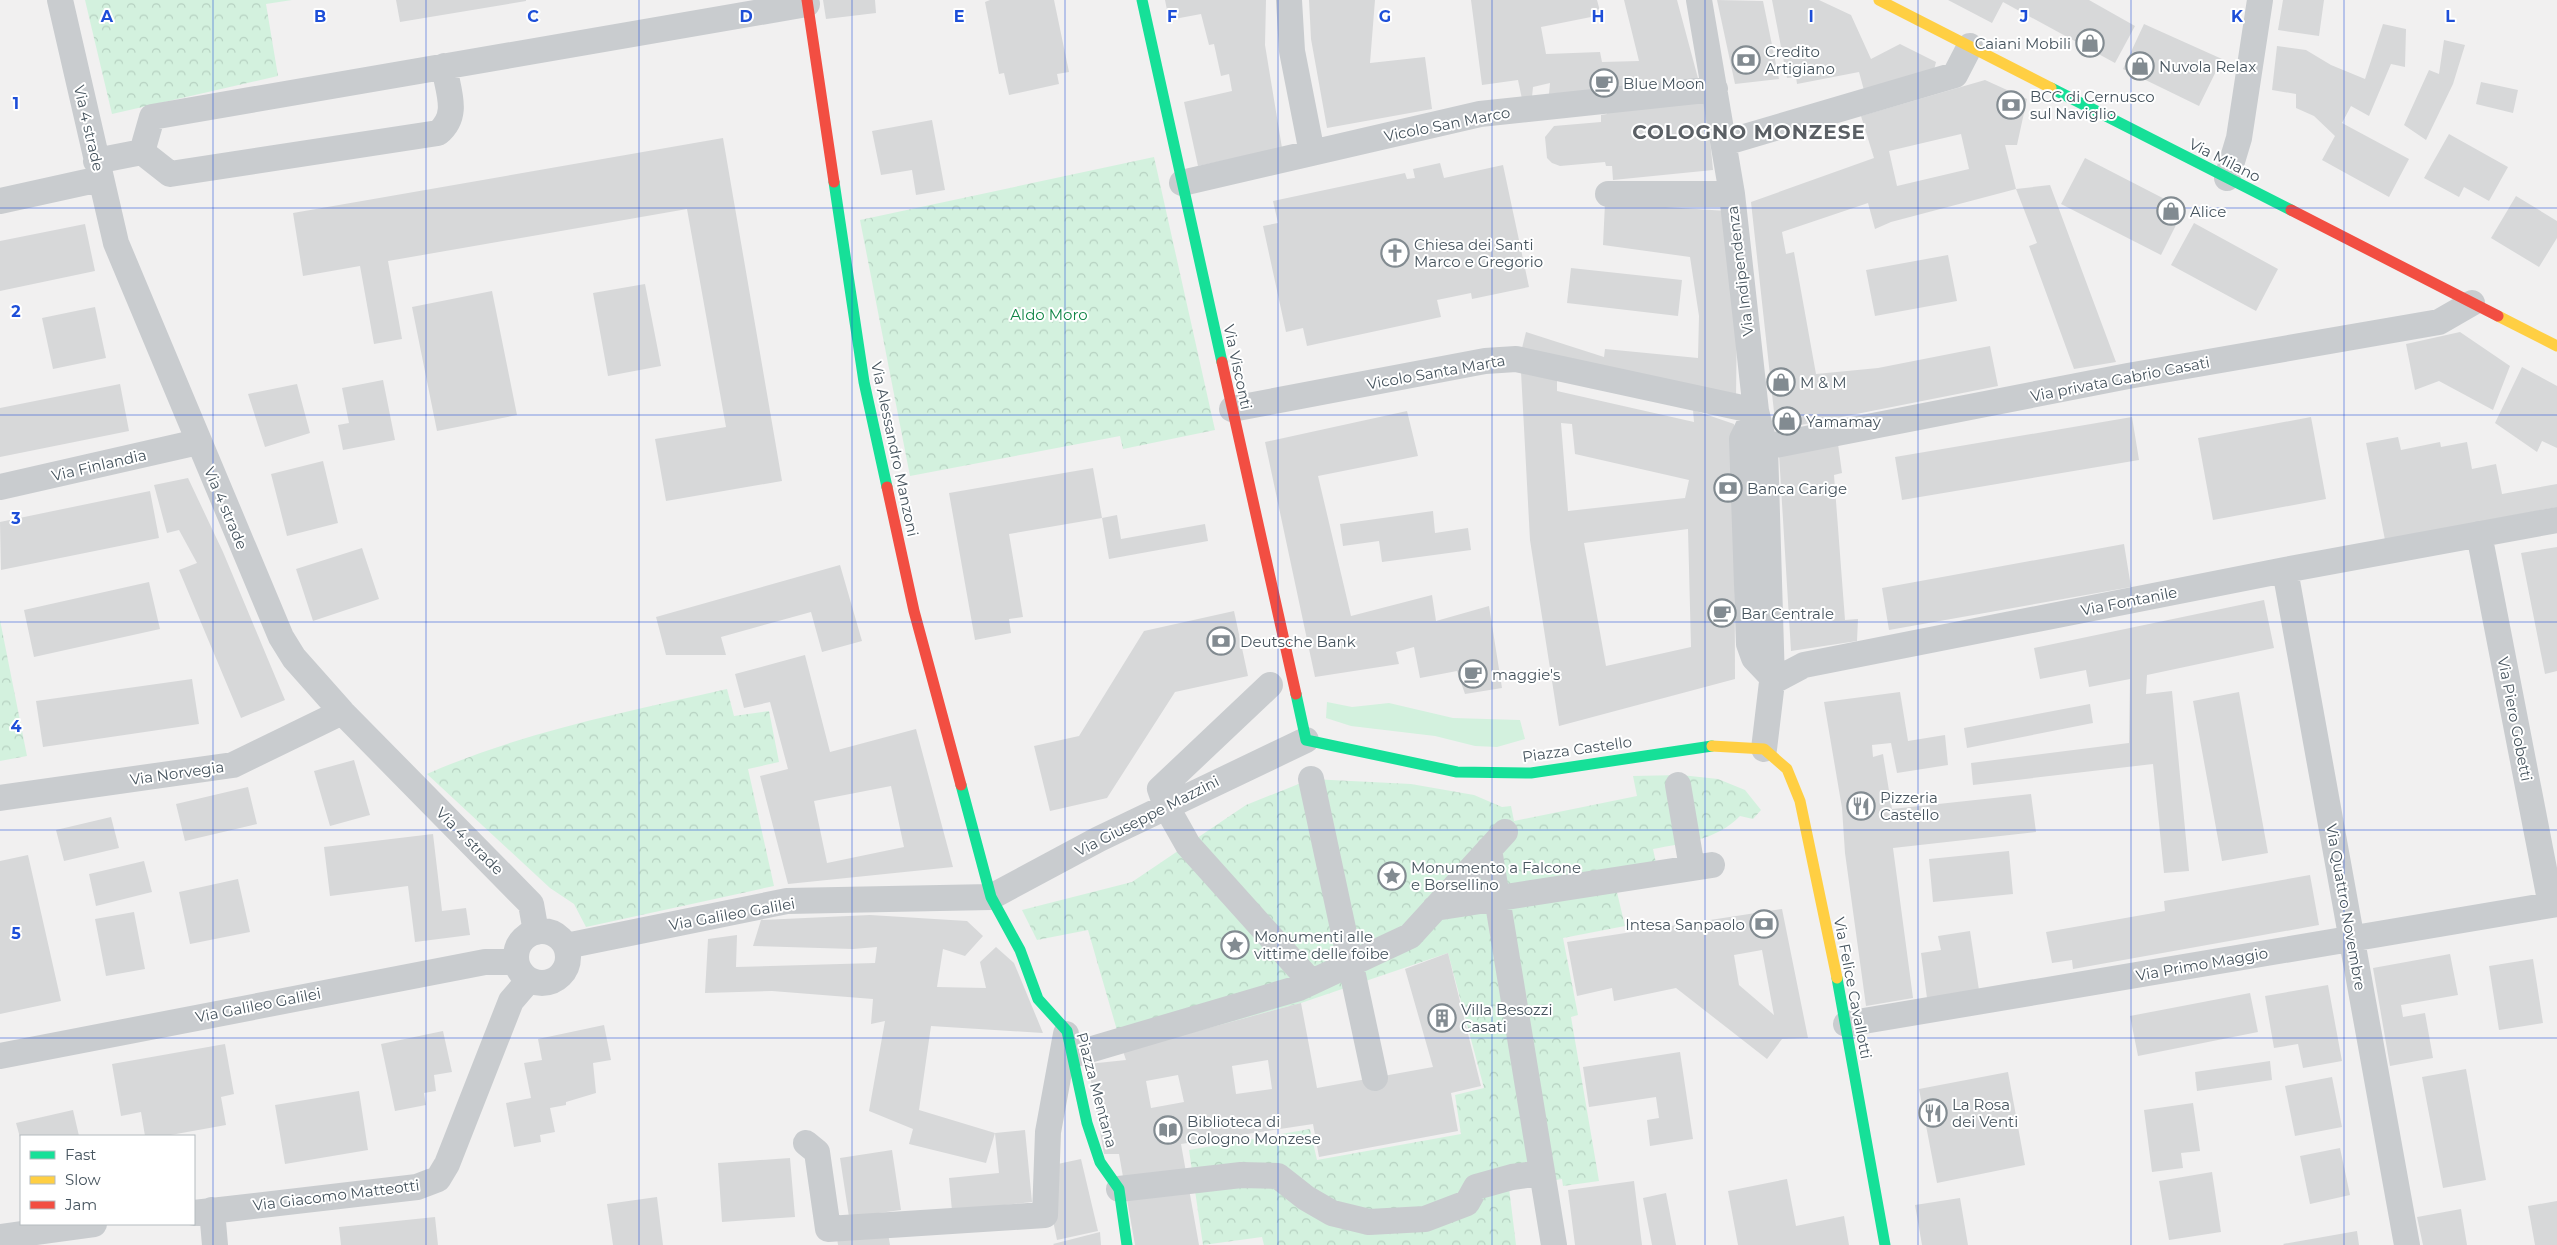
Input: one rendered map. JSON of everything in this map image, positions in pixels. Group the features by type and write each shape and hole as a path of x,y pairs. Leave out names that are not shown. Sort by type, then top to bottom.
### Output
{"street":[{"name":"Via 4 strade","path":"60,0 116,243 281,637 294,658 342,712 531,904 536,932"},
{"name":"Via Visconti","path":"1142,0 1306,740"},
{"path":"1289,0 1292,52 1312,153"},
{"path":"1700,0 1710,90 1724,143 1732,194"},
{"name":"Via Milano","path":"1879,0 2557,346"},
{"path":"2227,178 2239,138 2260,0"},
{"path":"142,152 152,117 807,2"},
{"name":"Via Alessandro Manzoni","path":"807,2 864,382 914,611 991,897"},
{"path":"1724,143 1955,75 1970,46"},
{"path":"142,152 170,174 438,133 448,126 452,115 444,66"},
{"name":"Vicolo San Marco","path":"1182,183 1480,114 1710,90"},
{"path":"0,201 98,170 142,152"},
{"name":"Via Indipendenza","path":"1608,194 1732,194 1756,411 1765,447 1772,680"},
{"name":"Via privata Gabrio Casati","path":"1765,447 2128,376 2439,322 2472,303"},
{"name":"Vicolo Santa Marta","path":"1232,409 1485,361 1516,359 1756,411"},
{"path":"1756,411 1742,439 1749,644 1754,658 1772,680 1764,749"},
{"name":"Via Finlandia","path":"0,487 198,442"},
{"name":"Via Fontanile","path":"1772,680 1804,665 2285,570 2557,520"},
{"name":"Via Piero Gobetti","path":"2479,534 2554,904"},
{"name":"Via Quattro Novembre","path":"2285,570 2407,1245"},
{"path":"1270,685 1160,789 1166,806 1188,845 1311,982"},
{"name":"Via Norvegia","path":"0,798 233,765 342,712"},
{"name":"Via Giuseppe Mazzini","path":"991,897 1166,806 1306,740"},
{"name":"Piazza Castello","path":"1306,740 1457,772 1531,773 1720,745 1764,749"},
{"name":"Via Felice Cavallotti","path":"1764,749 1787,769 1800,801 1846,1024 1885,1245"},
{"path":"1311,779 1375,1078"},
{"path":"1436,908 1702,867 1678,785"},
{"path":"806,1143 817,1152 829,1237 1045,1215 1048,1132 1069,1043 1299,988 1410,936 1497,841 1497,899 1554,1245"},
{"name":"Via Galileo Galilei","path":"566,946 787,901 991,897"},
{"name":"Piazza Mentana","path":"991,897 1020,950 1038,999 1069,1043 1087,1123 1100,1162 1119,1189"},
{"name":"Via Primo Maggio","path":"1846,1024 2554,904"},
{"path":"536,932 553,934 566,946 568,957 566,968 560,977 550,982 539,984 523,971 516,952 520,943 527,936 536,932"},
{"name":"Via Galileo Galilei","path":"0,1056 485,962 523,971"},
{"name":"Via Giacomo Matteotti","path":"203,1212 417,1187 438,1178 447,1164 523,971"},
{"path":"1127,1245 1119,1189 1241,1174 1278,1176 1306,1198 1332,1213 1369,1222 1425,1219 1467,1203 1476,1187 1512,1177 1542,1178"},
{"path":"203,1212 215,1245"},
{"path":"0,1237 87,1225"}],"green space":[{"path":"85,0 292,0 266,4 278,76 112,114"},
{"name":"Aldo Moro","path":"1154,157 1215,430 1123,449 1120,436 910,476 860,220"},
{"path":"0,620 27,756 0,761"},
{"path":"727,689 734,716 769,711 779,762 748,769 774,886 586,927 574,904 550,888 427,774 500,746 575,724"},
{"path":"1327,702 1352,707 1389,703 1453,718 1520,720 1525,739 1497,747 1475,746 1435,736 1351,726 1326,718"},
{"path":"1681,775 1718,779 1745,790 1761,810 1753,819 1740,816 1721,830 1700,839 1653,849 1658,872 1615,884 1625,926 1563,938 1578,1015 1571,1017 1599,1181 1563,1186 1562,1179 1509,1188 1516,1245 1264,1245 1262,1237 1203,1245 1189,1150 1310,1129 1317,1160 1461,1134 1455,1095 1484,1088 1448,953 1301,1003 1123,1051 1088,930 1037,940 1022,910 1132,882 1246,805 1311,779 1411,784 1474,795 1502,807 1511,806 1514,821 1637,796 1633,776"}],"building":[{"path":"396,0 526,0 526,1 400,22"},
{"path":"823,0 875,0 876,13 826,19"},
{"path":"990,0 1054,0 1069,72 1057,74 1059,84 1009,95 1004,73 999,74 985,2"},
{"path":"1165,0 1266,0 1265,45 1282,148 1198,166 1184,102 1232,91 1229,74 1221,76 1214,44 1209,45 1201,14 1169,20"},
{"path":"1309,0 1375,0 1370,63 1425,57 1432,109 1327,128 1311,39"},
{"path":"1471,0 1597,0 1601,15 1541,27 1546,54 1600,52 1602,62 1639,61 1624,0 1677,0 1699,82 1549,94 1550,83 1533,87 1532,97 1522,99 1518,80 1482,85"},
{"path":"1717,0 1763,1 1779,79 1735,84"},
{"path":"1772,0 1819,0 1851,15 1871,59 1900,44 1936,62 1934,70 1865,94 1859,72 1797,84 1796,77 1787,78"},
{"path":"1948,0 2089,0 2135,26 2115,63 2003,2 1992,23"},
{"path":"2283,0 2324,0 2319,36 2278,30"},
{"path":"2144,24 2222,59 2199,106 2123,69"},
{"path":"2383,24 2406,29 2405,67 2391,64 2369,116 2351,106 2342,123 2409,159 2389,197 2322,160 2335,136 2314,116 2296,108 2296,94 2272,90 2277,46 2306,50 2331,65 2365,79"},
{"path":"2444,40 2465,45 2453,84 2426,140 2404,125 2429,70 2439,74"},
{"path":"1985,80 2027,99 2017,145 2005,145 2016,189 1891,222 1875,229 1868,203 1782,232 1786,254 1794,252 1816,374 1878,368 1990,346 1998,386 1776,430 1751,202 1874,158 1861,116","holes":["1961,134 1969,169 1897,186 1889,151"]},
{"path":"2481,82 2518,90 2513,113 2476,104"},
{"path":"1706,98 1713,170 1613,180 1612,166 1606,166 1605,162 1560,166 1552,163 1547,158 1545,137 1554,126 1601,122 1601,115 1607,114 1606,108"},
{"path":"932,120 945,190 916,195 912,170 881,175 872,131"},
{"path":"2449,134 2508,167 2489,201 2464,187 2459,197 2424,178"},
{"path":"723,138 782,481 666,501 655,439 726,427 687,209 388,261 402,339 374,344 360,266 303,276 293,213"},
{"path":"2085,158 2184,209 2161,255 2061,204"},
{"name":"Chiesa dei Santi Marco e Gregorio","path":"1440,163 1444,178 1503,165 1529,287 1472,299 1471,293 1437,300 1441,317 1307,346 1303,328 1286,332 1263,226 1278,223 1273,201 1405,173 1407,179 1415,178 1413,169"},
{"path":"2050,185 2116,362 2074,369 2029,246 2037,243 2016,189"},
{"path":"2516,196 2557,221 2557,238 2539,267 2491,238"},
{"path":"1605,203 1727,211 1737,311 1736,399 1521,352 1526,332 1604,357 1605,349 1698,358 1699,316 1690,257 1603,245"},
{"path":"2194,223 2278,269 2256,311 2171,265"},
{"path":"85,224 95,271 0,291 0,241"},
{"path":"1948,255 1957,301 1875,316 1866,270"},
{"path":"1571,268 1682,280 1678,316 1567,303"},
{"path":"645,284 661,366 608,376 593,293"},
{"path":"492,291 517,415 437,431 412,307"},
{"path":"95,307 106,358 53,369 42,318"},
{"path":"2460,332 2510,366 2493,410 2439,381 2415,390 2406,344"},
{"path":"2522,367 2557,386 2557,448 2542,441 2537,452 2495,423"},
{"path":"1521,372 1557,379 1557,391 1694,422 1693,410 1734,424 1735,679 1559,726 1530,540","holes":["1561,423 1572,424 1575,454 1689,480 1685,498 1568,511","1688,529 1691,647 1606,666 1584,543"]},
{"path":"383,380 395,440 343,450 338,425 349,423 342,388"},
{"path":"120,384 129,431 0,457 0,408"},
{"path":"297,384 310,433 265,447 248,394"},
{"path":"1407,411 1418,456 1318,476 1351,616 1432,595 1436,621 1489,606 1502,688 1465,694 1457,671 1420,678 1414,647 1396,652 1399,664 1315,677 1265,442"},
{"path":"2132,417 2139,460 1902,500 1895,457"},
{"path":"2311,417 2326,499 2213,520 2198,438"},
{"path":"2398,437 2401,450 2440,442 2441,447 2467,442 2472,469 2496,464 2502,494 2557,484 2557,507 2385,540 2366,443"},
{"path":"1838,444 1842,473 1834,475 1845,620 1858,619 1857,641 1791,651 1779,454"},
{"path":"323,461 338,523 287,536 271,474"},
{"path":"1093,468 1102,518 1009,534 1023,617 1009,619 1011,633 975,640 949,493"},
{"path":"188,478 223,552 285,700 241,718 179,570 197,563 179,530 167,533 154,485"},
{"path":"150,491 159,538 1,570 0,522"},
{"path":"1433,511 1435,533 1468,528 1471,550 1382,562 1379,541 1343,546 1340,524"},
{"path":"1117,515 1121,539 1205,524 1208,541 1109,559 1102,518"},
{"path":"2124,544 2131,587 1889,630 1882,588"},
{"path":"2557,547 2557,671 2545,674 2521,553"},
{"path":"362,548 379,599 313,621 296,569"},
{"path":"840,565 862,641 822,652 811,612 721,637 726,655 666,655 656,617"},
{"path":"149,582 160,629 34,657 24,610"},
{"path":"2264,600 2274,648 2147,675 2146,694 2172,691 2189,871 2164,873 2153,764 1973,785 1971,763 2129,743 2130,679 2089,687 2086,670 2040,679 2034,648"},
{"path":"1234,611 1248,676 1175,692 1107,798 1050,811 1034,746 1079,736 1144,631"},
{"path":"805,655 830,752 916,729 953,867 788,884 760,776 788,769 770,702 744,708 735,674","holes":["891,786 904,847 827,863 814,801"]},
{"path":"192,679 199,724 43,747 36,701"},
{"path":"1900,692 1908,741 1945,735 1948,765 1897,773 1891,743 1872,745 1873,757 1883,754 1892,809 2031,794 2036,832 1893,848 1913,998 1866,1006 1845,853 1842,808 1824,702"},
{"path":"2239,692 2268,853 2222,861 2193,701"},
{"path":"2090,704 2093,723 1967,748 1964,728"},
{"path":"354,760 370,815 330,826 314,771"},
{"path":"248,787 257,824 185,841 176,804"},
{"path":"111,817 119,848 64,861 56,830"},
{"path":"433,834 442,911 466,908 470,935 415,942 408,886 330,896 324,847"},
{"path":"2009,851 2013,894 1933,902 1929,859"},
{"path":"28,855 61,1001 0,1014 0,861"},
{"path":"144,861 152,892 96,906 89,874"},
{"path":"2310,875 2319,925 2073,969 2072,960 2052,963 2046,932 2165,911 2164,901"},
{"path":"238,879 250,932 190,944 179,892"},
{"path":"1782,909 1808,1038 1782,1039 1767,1059 1676,988 1614,1001 1612,988 1577,996 1567,942","holes":["1762,950 1774,1015 1739,985 1734,955"]},
{"path":"134,912 145,969 106,976 95,919"},
{"path":"870,915 967,921 983,936 965,956 943,949 937,987 986,988 980,962 996,947 1014,963 1043,1033 931,1026 919,1110 995,1133 986,1163 909,1144 913,1129 869,1111 885,1021 871,1024 873,999 772,991 705,993 708,939 737,935 736,967 875,963 877,947 853,949 753,946 761,920"},
{"path":"1970,931 1979,990 1927,998 1921,953 1941,950 1938,936"},
{"path":"1448,953 1481,1086 1451,1093 1458,1131 1319,1157 1313,1124 1181,1144 1199,1245 1135,1245 1119,1154 1104,1154 1088,1064 1126,1060 1123,1051 1301,1003 1317,1088 1433,1067 1405,969","holes":["1268,1060 1272,1089 1236,1094 1232,1066","1178,1075 1184,1102 1151,1108 1146,1081"]},
{"path":"2450,954 2458,995 2401,1005 2403,1017 2425,1013 2433,1058 2390,1066 2373,968"},
{"path":"2533,959 2543,1023 2499,1030 2489,966"},
{"path":"2328,985 2342,1061 2303,1068 2298,1044 2274,1048 2265,996"},
{"path":"2250,993 2258,1032 2138,1056 2130,1016"},
{"path":"604,1025 611,1060 593,1063 596,1093 566,1102 566,1105 550,1108 555,1132 540,1135 541,1142 514,1147 506,1103 531,1098 524,1063 542,1060 538,1039"},
{"path":"443,1031 452,1072 434,1075 436,1091 424,1093 426,1105 395,1111 381,1044"},
{"path":"225,1044 234,1094 221,1097 226,1125 171,1135 145,1135 141,1112 121,1116 112,1064"},
{"path":"1680,1052 1693,1139 1650,1146 1647,1120 1659,1118 1656,1097 1589,1107 1583,1067"},
{"path":"2270,1061 2272,1080 2197,1091 2195,1072"},
{"path":"2466,1069 2486,1180 2443,1188 2422,1077"},
{"path":"2008,1072 2025,1165 1937,1183 1919,1089"},
{"path":"2332,1077 2342,1127 2295,1136 2285,1086"},
{"path":"359,1091 368,1150 285,1164 275,1105"},
{"path":"2193,1103 2200,1151 2181,1153 2183,1168 2152,1172 2144,1110"},
{"path":"73,1110 79,1135 20,1135 20,1137 16,1123"},
{"path":"1025,1130 1032,1202 952,1211 949,1178 999,1173 995,1133"},
{"path":"2340,1148 2350,1195 2310,1204 2300,1156"},
{"path":"892,1150 901,1210 849,1217 840,1158"},
{"path":"790,1158 795,1217 722,1222 718,1163"},
{"path":"1081,1159 1098,1231 1057,1240 1049,1201 1053,1165"},
{"path":"2212,1172 2221,1232 2169,1240 2159,1181"},
{"path":"1787,1179 1796,1226 1844,1216 1849,1245 1738,1245 1728,1191"},
{"path":"1634,1181 1642,1245 1575,1245 1568,1190"},
{"path":"1666,1193 1676,1245 1652,1245 1643,1198"},
{"path":"657,1197 663,1245 613,1245 607,1204"},
{"path":"1960,1198 1968,1245 1922,1245 1915,1205"},
{"path":"2557,1201 2557,1245 2535,1245 2528,1206"},
{"path":"2461,1209 2467,1245 2423,1245 2417,1217"},
{"path":"435,1217 438,1245 341,1245 339,1227"},
{"path":"2357,1231 2359,1245 2283,1244"},
{"path":"1100,1232 1101,1245 1053,1244"},
{"path":"888,1233 890,1245 838,1245 837,1238"}],"traffic: fast":[{"path":"1142,0 1222,362"},
{"path":"2051,88 2291,210"},
{"path":"834,182 864,382 887,487"},
{"path":"1296,694 1306,740 1457,772 1531,773 1712,746"},
{"path":"961,785 991,897 1020,950 1038,999 1067,1031 1087,1123 1100,1162 1119,1189 1127,1245"},
{"path":"1837,978 1885,1245"}],"traffic: slow":[{"path":"1879,0 2051,88"},
{"path":"2498,316 2557,346"},
{"path":"1712,746 1764,749 1787,769 1800,801 1837,978"}],"traffic: jam":[{"path":"807,0 834,182"},
{"path":"2291,210 2498,316"},
{"path":"1222,362 1296,694"},
{"path":"887,487 914,611 961,785"}],"place":[{"name":"Caiani Mobili","path":"2090,43"},
{"name":"Credito Artigiano","path":"1746,60"},
{"name":"Nuvola Relax","path":"2140,66"},
{"name":"Blue Moon","path":"1604,83"},
{"name":"BCC di Cernusco sul Naviglio","path":"2011,105"},
{"name":"Alice","path":"2171,211"},
{"name":"Chiesa dei Santi Marco e Gregorio","path":"1395,253"},
{"name":"M & M","path":"1781,382"},
{"name":"Yamamay","path":"1787,421"},
{"name":"Banca Carige","path":"1728,488"},
{"name":"Bar Centrale","path":"1722,613"},
{"name":"Deutsche Bank","path":"1221,641"},
{"name":"maggie's","path":"1473,674"},
{"name":"Pizzeria Castello","path":"1861,806"},
{"name":"Monumento a Falcone e Borsellino","path":"1392,876"},
{"name":"Intesa Sanpaolo","path":"1764,924"},
{"name":"Monumenti alle vittime delle foibe","path":"1235,945"},
{"name":"Villa Besozzi Casati","path":"1442,1018"},
{"name":"La Rosa dei Venti","path":"1933,1113"},
{"name":"Biblioteca di Cologno Monzese","path":"1168,1130"}],"district":[{"name":"COLOGNO MONZESE","path":"1749,132"}]}
